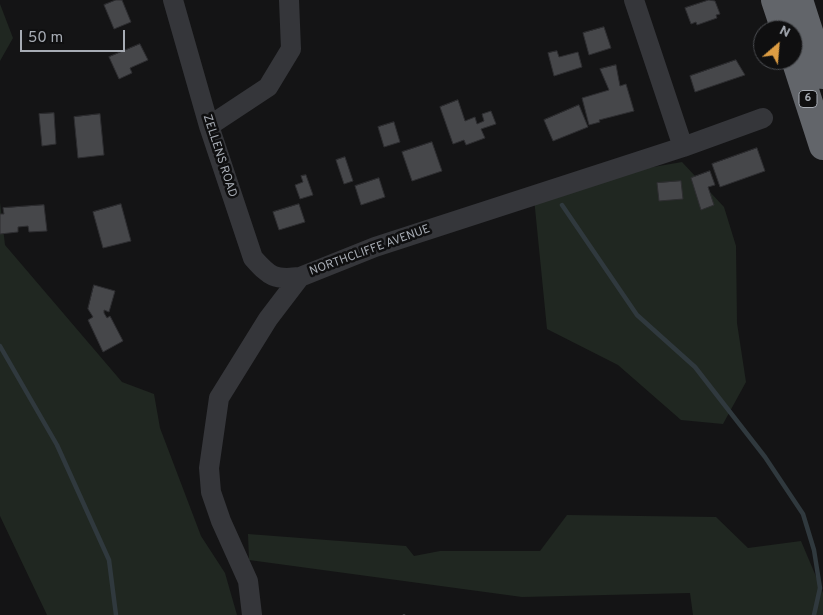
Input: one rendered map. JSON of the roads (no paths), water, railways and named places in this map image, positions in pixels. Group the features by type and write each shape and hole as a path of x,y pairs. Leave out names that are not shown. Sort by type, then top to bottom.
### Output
{"highway":[{"path":"775,0 782,20"},
{"name":"6","path":"799,0 823,75"},
{"name":"6","path":"798,70 823,146"}],"street":[{"name":"ZELLENS ROAD","path":"173,0 209,126 252,258 268,275 280,280 300,277"},
{"path":"209,126 268,87 291,49 289,0"},
{"path":"634,0 683,147"},
{"name":"NORTHCLIFFE AVENUE","path":"252,615 248,581 221,521 211,492 210,468 219,398 268,319 300,277 375,246 683,147 763,118"}],"waterway":[{"path":"562,205 637,315 695,367 765,457 803,514 814,550 820,588 814,615"},
{"path":"0,346 57,445 109,560 116,615"}]}
